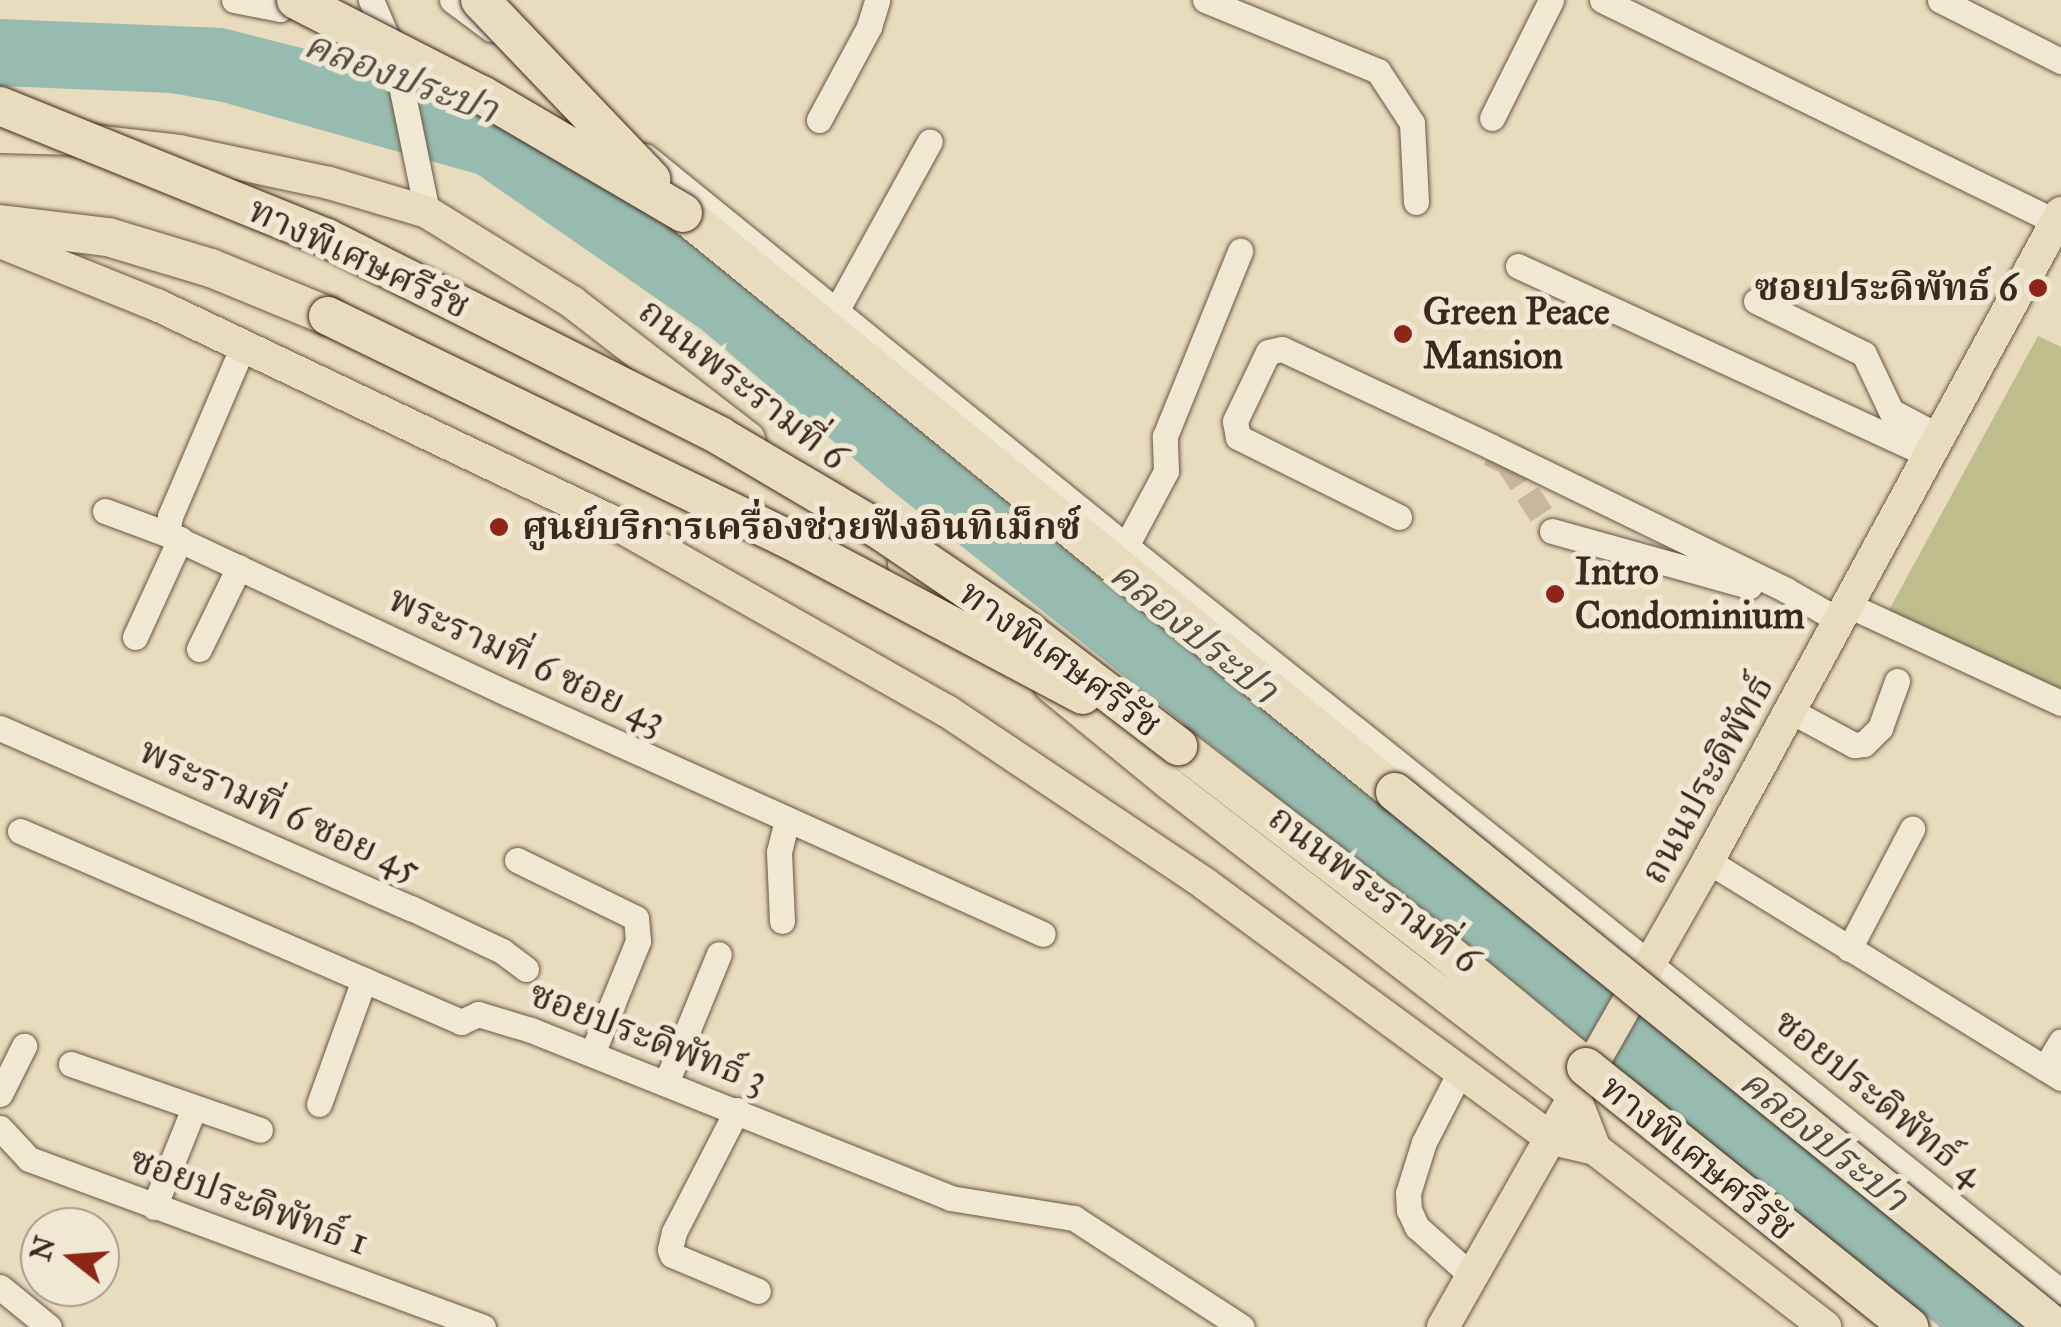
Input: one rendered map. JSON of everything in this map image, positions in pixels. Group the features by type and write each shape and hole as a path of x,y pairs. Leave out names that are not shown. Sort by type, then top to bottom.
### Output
{"highway":[{"path":"293,0 482,95 683,213"},
{"path":"480,0 683,213 2055,1327"},
{"name":"ทางพิเศษศรีรัช","path":"0,106 327,238 720,436 881,531 1021,626 1446,952 1909,1327"},
{"path":"0,224 108,237 211,268 328,316 792,541 1178,746"}],"main road":[{"name":"ถนนพระรามที่ 6","path":"0,137 76,139 179,151 329,182 427,212 515,263 634,348 819,494 1170,785 1574,1095"},
{"name":"ถนนประดิพัทธ์","path":"1453,1323 1472,1276 1708,861 2059,217"},
{"path":"0,242 158,305 610,520 948,712 1205,884 1552,1139 1595,1148 1825,1327"},
{"path":"1574,1095 1595,1148"}],"street":[{"path":"234,0 280,9 293,0"},
{"path":"371,0 395,56 427,212"},
{"name":"ซอยประดิพัทธ์ 4","path":"452,0 543,68 836,313 2061,1292"},
{"path":"819,120 878,0"},
{"path":"1205,0 1378,70 1412,123 1416,202"},
{"path":"1492,118 1551,0"},
{"path":"1602,0 2059,217"},
{"path":"1940,0 2061,61"},
{"path":"836,313 930,140"},
{"path":"1126,546 1166,472 1165,436 1240,251"},
{"path":"1518,266 1933,446"},
{"path":"1756,301 1864,354 1891,411 1933,446"},
{"path":"135,637 173,536 170,516 243,346"},
{"path":"1399,517 1238,437 1234,422 1268,352 1282,350 1438,422 1787,594"},
{"name":"พระรามที่ 6 ซอย 43","path":"105,511 173,536 1043,934"},
{"path":"1552,531 1844,613 2061,703"},
{"path":"199,649 239,567"},
{"path":"1791,711 1854,745 1864,744 1880,728 1896,682"},
{"name":"พระรามที่ 6 ซอย 45","path":"0,728 411,908 502,952 526,969"},
{"path":"782,921 779,852 787,819"},
{"path":"1849,948 1912,829"},
{"name":"ซอยประดิพัทธ์ 3","path":"20,830 460,1022 478,1014 592,1054 950,1198 1074,1218 1242,1327"},
{"path":"517,860 636,918 638,941 592,1054"},
{"path":"1708,861 2053,1073 2061,1042"},
{"path":"666,1082 719,954"},
{"path":"319,1104 364,980"},
{"path":"0,1094 24,1046"},
{"path":"71,1064 260,1130"},
{"path":"1460,1074 1424,1142 1408,1194 1409,1210 1418,1227 1472,1276"},
{"path":"154,1207 194,1108"},
{"path":"736,1110 670,1250 672,1255 758,1292"},
{"name":"ซอยประดิพัทธ์ 1","path":"0,1128 29,1159 484,1327"},
{"path":"0,1287 50,1327"}],"green space":[{"path":"2038,336 2061,347 2061,690 1888,612"}],"water":[{"name":"คลองประปา","path":"0,19 223,28 396,72 499,114 744,279 970,472 2040,1327 1940,1327 886,486 702,330 477,174 222,102 171,93 0,86"}],"tunnel":[{"path":"1489,453 1508,462 1552,531"}],"place":[{"name":"ซอยประดิพัทธ์ 6","path":"2038,288"},
{"name":"Green Peace Mansion","path":"1403,334"},
{"name":"ศูนย์บริการเครื่องช่วยฟังอินทิเม็กซ์","path":"499,527"},
{"name":"Intro Condominium","path":"1555,594"}]}
